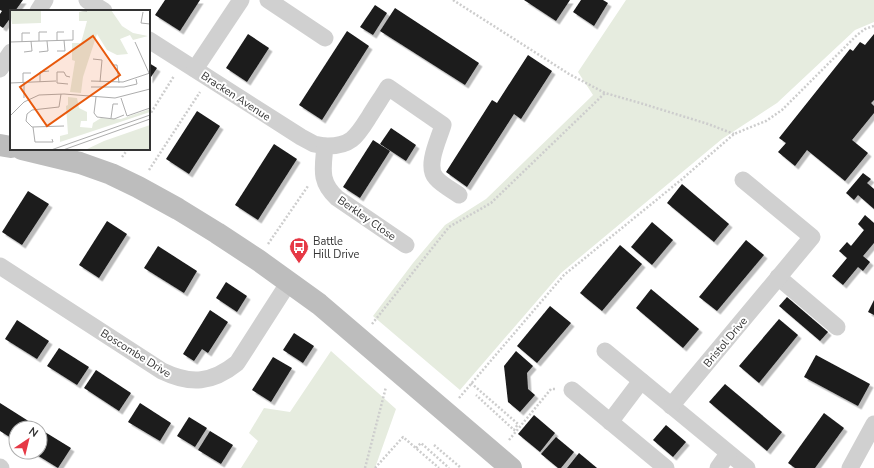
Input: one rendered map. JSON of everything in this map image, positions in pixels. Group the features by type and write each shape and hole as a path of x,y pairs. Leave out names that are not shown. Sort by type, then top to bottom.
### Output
{"street":[{"path":"39,10 45,0"},
{"path":"87,0 102,10"},
{"path":"196,70 241,0"},
{"path":"268,0 325,38"},
{"name":"Bracken Avenue","path":"150,41 301,137 314,144 326,146"},
{"path":"0,69 10,54"},
{"path":"326,146 336,147 357,136 388,87 443,125 433,155 432,172 436,178 459,195"},
{"path":"0,145 10,147"},
{"name":"Berkley Close","path":"326,146 323,173 328,190 337,198 406,245"},
{"path":"26,150 80,163 111,174 178,208 258,260 319,304 511,468"},
{"name":"Bristol Drive","path":"671,406 812,237 743,180"},
{"name":"Boscombe Drive","path":"0,266 162,371 187,380 200,380 213,377 226,372 237,363 289,282"},
{"path":"778,277 837,327"},
{"path":"605,351 728,454 747,468"},
{"path":"610,422 642,381"},
{"path":"572,390 666,468"},
{"path":"850,468 874,424"},
{"path":"718,468 728,454"}],"path":[{"path":"453,0 569,74 605,93 708,124 734,134"},
{"path":"459,398 564,275 681,180 734,134 766,121 782,110 857,35 865,29 874,26"},
{"path":"150,115 196,70"},
{"path":"138,187 196,70"},
{"path":"371,325 450,227 491,203 605,93"},
{"path":"258,260 314,178 323,173"},
{"path":"366,468 386,387 380,382"},
{"path":"471,384 518,424 514,430 476,395"},
{"path":"509,440 551,389"},
{"path":"375,468 403,437 439,468"},
{"path":"416,448 420,443 449,468"},
{"path":"434,445 461,468"}],"shaded area":[{"path":"626,0 874,0 874,22 855,30 777,103 722,139 561,273 460,390 373,316 413,263 445,225 486,199 593,95 578,72"},
{"path":"331,351 396,409 375,468 241,468 258,441 249,433 264,408 290,412"}],"building":[{"path":"0,0 23,0 16,10 10,10 10,18 3,28 0,26 0,14 2,11 0,10"},
{"path":"165,0 200,0 180,31 155,15"},
{"path":"524,0 570,0 556,21"},
{"path":"581,0 603,0 608,3 594,26 573,12"},
{"path":"375,5 387,13 373,35 360,27"},
{"path":"395,8 479,63 465,85 380,31"},
{"path":"347,31 369,46 322,120 299,105"},
{"path":"248,34 269,48 247,82 226,68"},
{"path":"874,34 874,100 871,103 874,106 874,113 852,140 868,153 845,181 807,150 795,166 778,152 786,143 779,138 850,49 853,51 860,42 865,45"},
{"path":"528,55 552,71 521,119 514,114 467,187 446,172 492,100 497,103"},
{"path":"150,64 157,68 150,78"},
{"path":"197,111 220,126 189,174 166,159"},
{"path":"391,128 416,145 406,161 380,144"},
{"path":"373,140 390,151 360,198 343,187"},
{"path":"274,144 297,159 258,220 235,205"},
{"path":"863,173 871,179 867,183 874,189 874,209 858,195 854,200 846,193"},
{"path":"682,184 729,224 714,242 667,203"},
{"path":"28,191 49,204 22,245 2,232"},
{"path":"865,215 874,223 874,243 863,256 870,262 863,271 858,267 843,285 832,276 847,258 839,251 847,242 851,246 864,230 858,224"},
{"path":"107,221 127,234 99,278 79,265"},
{"path":"652,222 673,240 652,265 631,247"},
{"path":"746,240 764,255 717,311 699,297"},
{"path":"620,245 642,264 602,311 580,293"},
{"path":"158,246 197,271 184,293 144,268"},
{"path":"226,282 247,296 237,312 216,298"},
{"path":"651,289 699,329 683,348 636,308"},
{"path":"787,297 828,332 820,341 779,306"},
{"path":"874,300 874,315 868,312"},
{"path":"550,306 571,323 537,363 517,346"},
{"path":"210,310 228,322 208,353 202,349 194,361 183,354"},
{"path":"779,319 798,335 759,383 739,366"},
{"path":"17,320 49,341 37,359 5,339"},
{"path":"294,333 314,346 303,363 283,350"},
{"path":"59,348 89,367 77,385 47,366"},
{"path":"516,351 533,366 527,373 528,389 535,395 520,412 508,402 504,366"},
{"path":"816,355 870,384 858,406 804,377"},
{"path":"273,357 292,368 271,402 252,390"},
{"path":"96,370 131,393 119,411 84,388"},
{"path":"725,384 782,432 767,451 709,402"},
{"path":"0,403 27,420 8,420 8,436 0,431"},
{"path":"140,403 171,423 160,441 128,422"},
{"path":"824,413 844,428 815,468 795,468 788,463"},
{"path":"534,415 555,433 540,452 518,434"},
{"path":"189,417 207,428 195,447 177,436"},
{"path":"666,425 686,442 673,457 653,440"},
{"path":"210,431 233,445 221,464 198,450"},
{"path":"48,434 71,448 58,468 45,460 48,460"},
{"path":"556,437 574,452 561,468 558,468 541,454"},
{"path":"579,453 597,468 567,468"}],"place":[{"name":"Battle Hill Drive","path":"299,264"}]}
